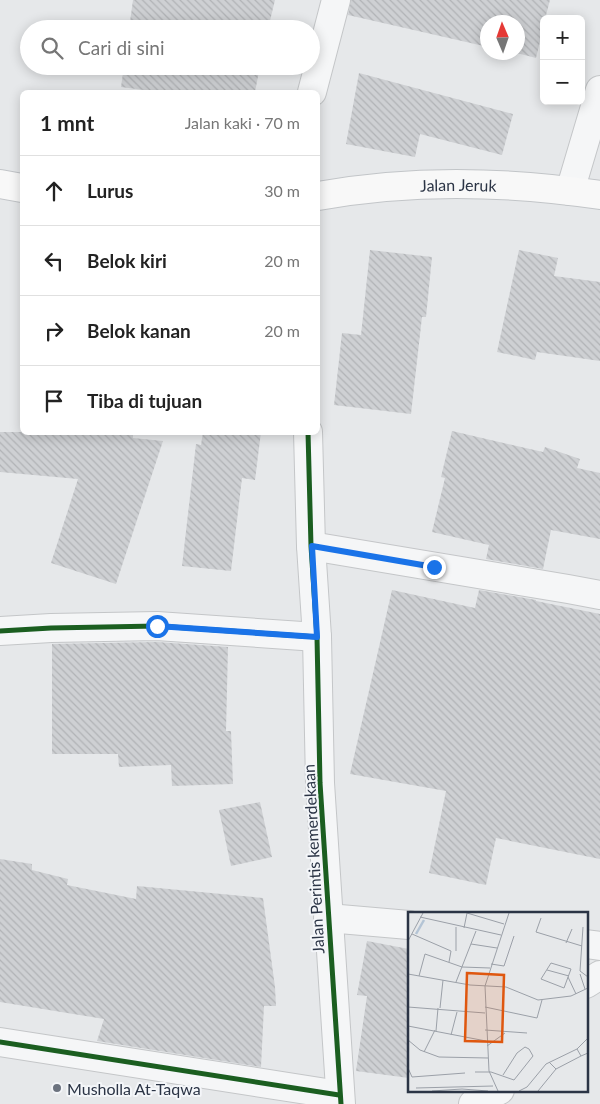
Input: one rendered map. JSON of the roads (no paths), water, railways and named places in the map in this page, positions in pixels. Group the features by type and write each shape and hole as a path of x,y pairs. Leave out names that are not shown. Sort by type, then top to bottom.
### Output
{"main road":[{"path":"0,184 20,188"},
{"name":"Jalan Jeruk","path":"320,196 356,189 439,184 504,184 600,195"}],"street":[{"path":"320,61 336,0"},
{"path":"313,90 316,75"},
{"path":"570,191 600,90"},
{"name":"Jalan Perintis kemerdekaan","path":"308,435 317,637 320,783 340,1099"},
{"path":"312,546 600,595"},
{"path":"0,631 157,626 317,637"},
{"path":"328,918 408,925"},
{"path":"588,983 600,975"},
{"path":"0,1042 340,1099"},
{"path":"473,1104 496,1092"}],"place":[{"name":"Musholla At-Taqwa","path":"57,1088"}]}
